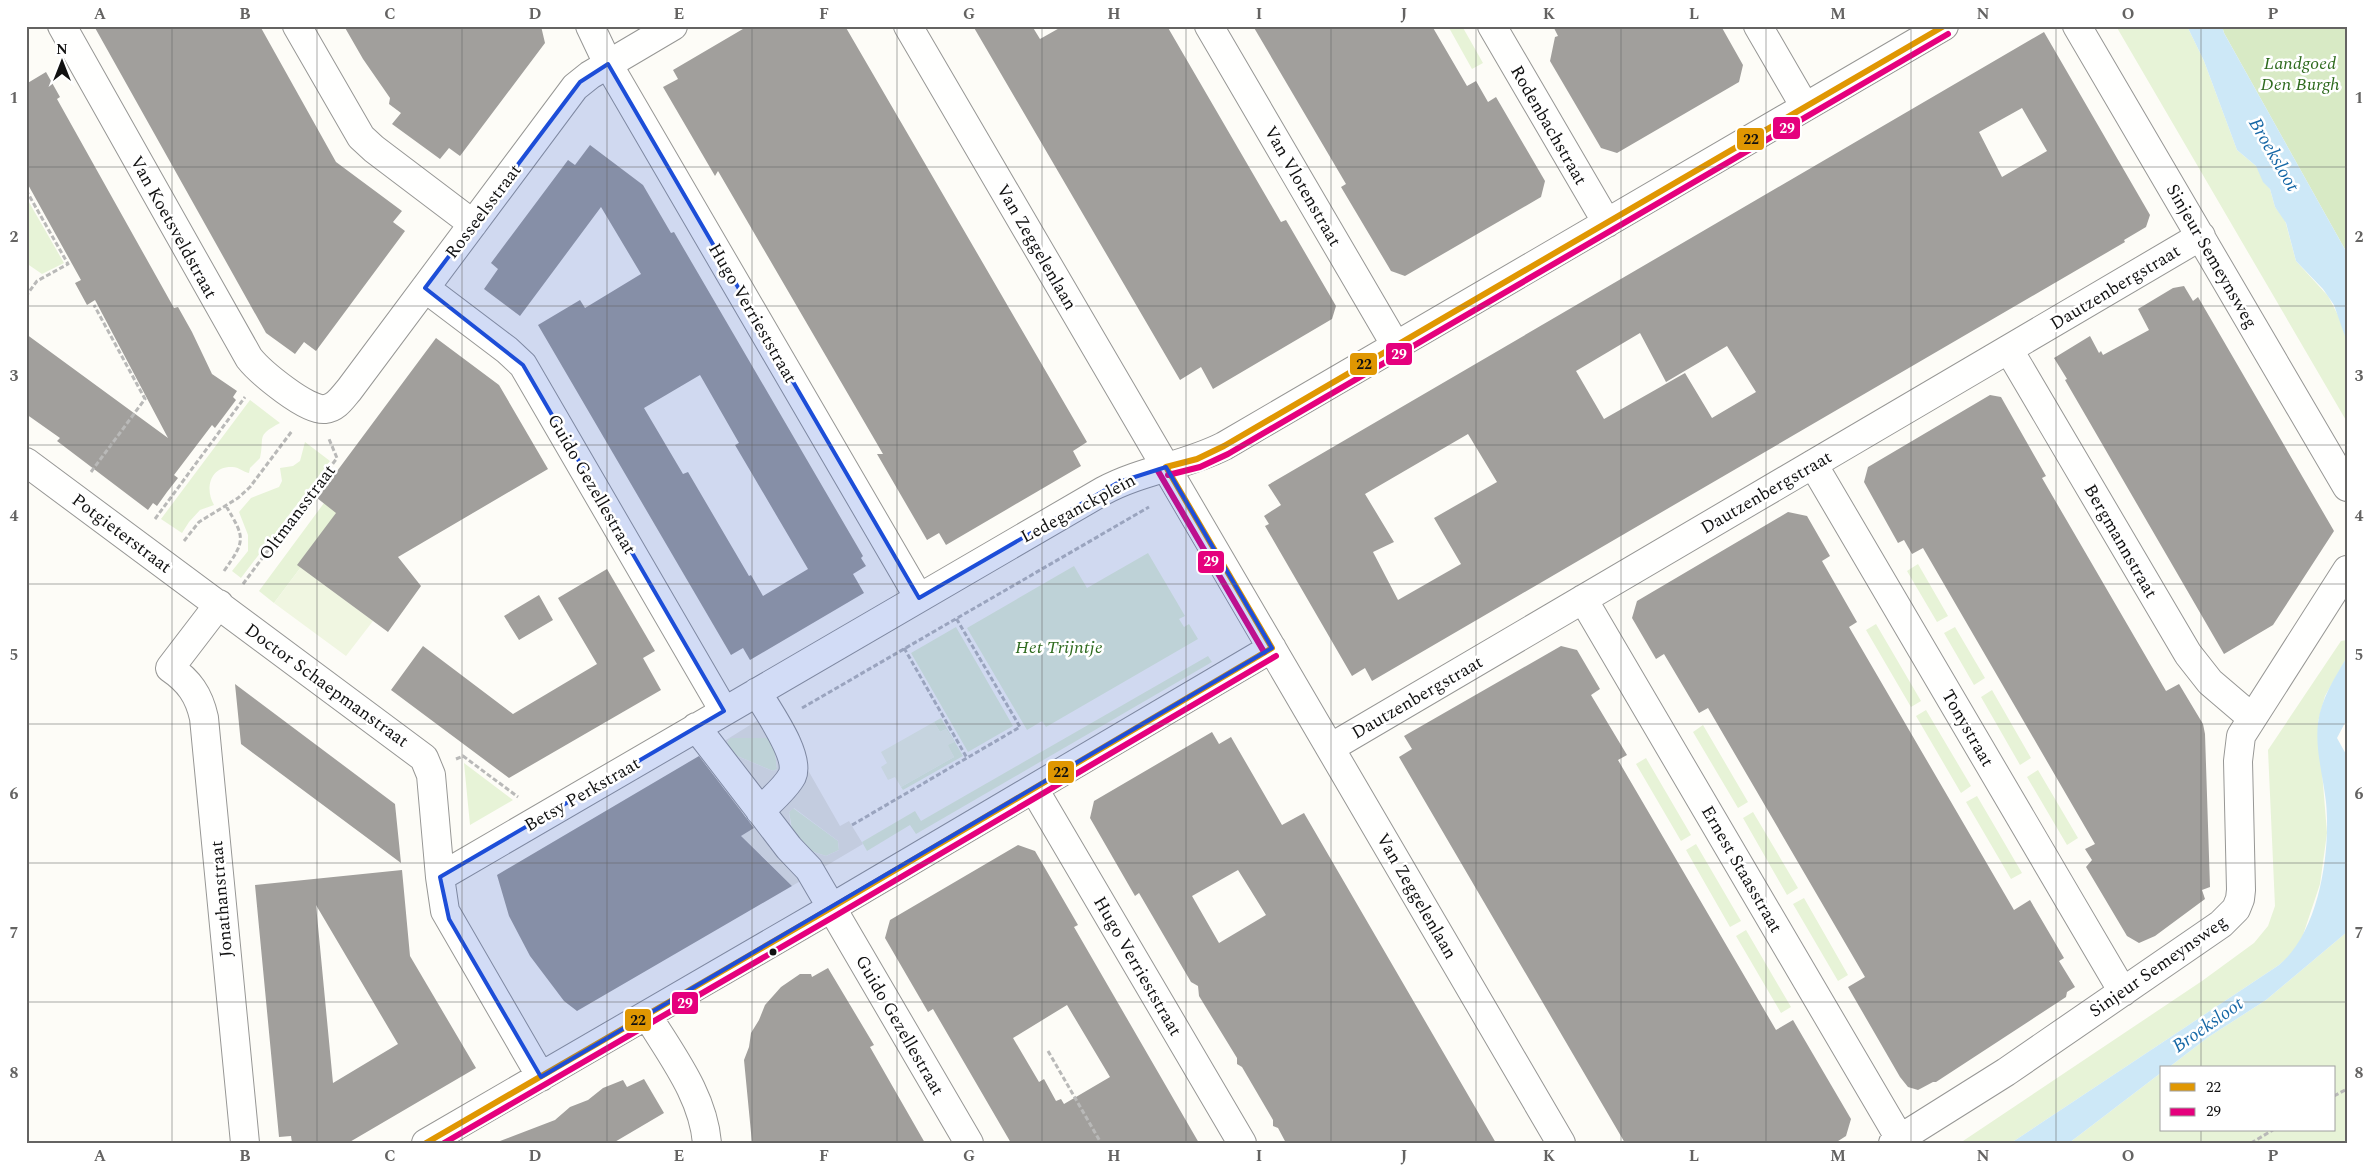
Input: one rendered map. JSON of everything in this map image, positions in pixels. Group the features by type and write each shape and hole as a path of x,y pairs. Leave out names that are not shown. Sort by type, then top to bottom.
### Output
{"street":[{"name":"Van Koetsveldstraat","path":"62,26 245,352 263,373 313,407"},
{"path":"297,26 361,137 374,149 473,224"},
{"name":"Hugo Verrieststraat","path":"590,26 608,64 919,598"},
{"name":"Rosseelsstraat","path":"313,407 329,408 341,400 575,87 590,75 673,26"},
{"name":"Van Zeggelenlaan","path":"908,26 1173,479"},
{"name":"Van Vlotenstraat","path":"1209,26 1396,346"},
{"name":"Rodenbachstraat","path":"1492,26 1607,223"},
{"path":"1758,26 1805,107"},
{"name":"Ledeganckplein","path":"724,711 1132,476 1173,479 1197,459 1224,446 1944,26"},
{"name":"Sinjeur Semeynsweg","path":"2077,26 2347,486"},
{"name":"Dautzenbergstraat","path":"1330,748 2201,236"},
{"name":"Guido Gezellestraat","path":"425,288 507,350 522,365 724,711"},
{"name":"Bergmannstraat","path":"2009,350 2188,654 2210,682 2251,717"},
{"name":"Potgieterstraat","path":"26,462 216,603"},
{"name":"Tonystraat","path":"1814,464 2123,992"},
{"path":"435,1140 1272,648 1173,479"},
{"name":"Sinjeur Semeynsweg","path":"1897,1141 1979,1089 2228,919 2239,904 2241,885 2238,749 2241,736 2251,717 2347,570"},
{"name":"Ernest Staasstraat","path":"1584,599 1897,1141"},
{"name":"Jonathanstraat","path":"216,603 170,668 192,687 201,705 204,718 245,1143"},
{"name":"Doctor Schaepmanstraat","path":"216,603 417,751 426,761 430,770"},
{"name":"Van Zeggelenlaan","path":"1272,648 1561,1143"},
{"path":"757,692 781,719 792,756 794,770 788,782 760,811"},
{"name":"Betsy Perkstraat","path":"440,877 724,711"},
{"path":"696,727 789,848 809,869 831,908"},
{"path":"430,770 443,904 449,919 541,1077"},
{"name":"Hugo Verrieststraat","path":"1034,789 1242,1143"},
{"name":"Guido Gezellestraat","path":"831,908 968,1143"},
{"path":"647,1015 697,1100 704,1120 707,1143"}],"path":[{"path":"26,190 68,264 37,281 26,296"},
{"path":"94,305 145,399 94,469"},
{"path":"136,543 263,373"},
{"path":"166,565 200,522 238,498 256,480 313,407"},
{"name":"Oltmansstraat","path":"216,603 338,458 313,407"},
{"path":"781,719 956,618 1173,479"},
{"path":"216,603 240,546 239,528 226,506"},
{"path":"852,825 1020,727 956,618"},
{"path":"904,648 967,758"},
{"path":"430,770 463,756 544,816"},
{"path":"1048,1052 1101,1143"},
{"path":"2336,1095 2347,1088"},
{"path":"2251,1143 2270,1132"}],"highlighted area":[{"path":"608,64 919,598 1119,482 1166,467 1272,648 541,1077 449,919 440,877 724,711 523,365 425,288 580,82"}],"green space":[{"path":"1448,26 1462,26 1483,63 1472,69"},
{"path":"2116,26 2187,26 2204,61 2237,150 2256,166 2270,189 2275,207 2285,220 2296,261 2328,296 2340,319 2347,342 2347,422"},
{"name":"Landgoed Den Burgh","path":"2222,26 2347,26 2347,253 2224,33"},
{"path":"26,197 64,263 42,274 26,263"},
{"path":"250,400 280,423 264,434 260,458 250,468 249,473 236,467 231,467 224,468 214,475 211,480 210,493 214,505 200,510 182,533 161,519"},
{"path":"305,442 330,461 241,578 232,571 248,551 248,535 239,512 251,498 279,487 282,481 280,468 293,466 300,461"},
{"path":"324,503 337,512 301,567 274,603 259,591"},
{"name":"Het Trijntje","path":"1148,553 1185,616 1179,619 1184,627 1189,624 1198,639 1046,727 1042,721 1027,730 967,628 1074,566 1087,588"},
{"path":"1918,564 1948,616 1937,622 1907,571"},
{"path":"301,567 373,621 346,656 274,603"},
{"path":"1876,624 1921,701 1911,707 1866,630"},
{"path":"956,627 1013,726 968,752 911,653"},
{"path":"1955,627 1985,678 1974,685 1944,633"},
{"path":"2347,640 2347,657 2325,696 2318,722 2327,833 2320,884 2303,935 2294,952 2279,965 2011,1143 1960,1143 2202,981 2254,943 2268,926 2275,906 2268,750 2341,641"},
{"path":"1208,656 1212,662 916,834 910,825 867,851 862,842 915,811 921,821"},
{"path":"1992,690 2031,758 2020,765 1981,697"},
{"path":"1926,710 1971,786 1961,793 1916,716"},
{"path":"941,718 963,756 903,790 901,787 954,757 947,745 954,742 946,729 940,732 934,722"},
{"path":"934,722 940,732 946,729 954,742 948,745 954,757 901,787 895,777 888,780 881,767 887,763 881,752"},
{"path":"1703,725 1748,802 1738,808 1693,732"},
{"path":"730,738 769,738 774,743 777,769 773,771 730,753 725,746"},
{"path":"1646,758 1691,835 1681,841 1636,764"},
{"path":"464,763 513,800 470,825"},
{"path":"2038,770 2078,838 2067,845 2027,777"},
{"path":"1977,796 2022,873 2011,879 1966,802"},
{"path":"793,808 838,841 839,850 826,856 795,846 789,812"},
{"path":"1753,812 1798,888 1787,895 1743,818"},
{"path":"1696,844 1741,921 1730,927 1686,850"},
{"path":"1804,898 1848,975 1838,981 1793,904"},
{"path":"1746,930 1791,1007 1781,1013 1736,936"},
{"path":"2347,932 2347,1143 2069,1143 2160,1074 2160,1132 2336,1132 2336,1066 2171,1066 2207,1038 2266,1000"}],"shaded area":[{"path":"782,705 801,739 793,744 840,826 849,821 863,844 792,886 761,855 744,864 736,839 754,828 744,810 726,821 707,801 734,786 702,755","holes":["730,738 769,738 774,743 777,769 773,771 730,753 725,746","794,808 838,841 839,850 826,856 795,846 793,844 789,812"]}],"water":[{"name":"Broeksloot","path":"2187,26 2222,26 2224,33 2347,253 2347,342 2334,305 2323,289 2296,261 2286,223 2275,207 2270,189 2263,182 2256,166 2237,150 2204,61"},
{"name":"Broeksloot","path":"2347,657 2347,719 2337,738 2347,756 2347,932 2266,1000 2207,1038 2171,1066 2160,1066 2160,1074 2069,1143 2011,1143 2279,965 2293,951 2304,933 2313,912 2324,867 2327,822 2326,802 2317,733 2322,705"}],"building":[{"path":"94,26 260,26 336,162 402,211 393,222 405,231 316,351 304,342 295,354 266,333"},
{"path":"344,26 541,26 545,43 460,156 449,148 440,159 392,124 401,113 389,104 390,98 363,59"},
{"path":"748,26 845,26 1087,442 1073,451 1081,466 946,545 939,533 927,540 877,454 883,454 718,171 715,176 663,87 678,79 673,70"},
{"path":"973,26 1032,26 1040,39 1063,26 1167,26 1281,222 1286,220 1336,306 1332,319 1213,389 1201,367 1180,380"},
{"path":"1253,26 1432,26 1467,86 1476,81 1488,102 1496,97 1545,181 1541,197 1405,276 1391,271 1341,187 1346,184"},
{"path":"1553,26 1721,26 1743,65 1739,82 1617,153 1601,148 1550,61 1555,37 1558,36"},
{"path":"2044,32 2150,215 2146,227 2124,240 2125,242 1372,681 1365,668 1352,676 1265,526 1269,524 1264,516 1281,505 1268,485","holes":["2022,108 2047,151 2002,177 1979,132","1640,333 1666,382 1727,346 1756,392 1712,418 1685,373 1604,419 1576,371","1468,434 1497,482 1434,518 1461,564 1398,600 1373,552 1394,542 1365,494"]},
{"path":"46,72 60,97 57,99 174,308 178,307 212,374 237,391 233,397 236,400 215,428 212,425 174,475 178,478 157,506 153,503 148,510 57,441 60,438 26,414 26,334 168,438 95,300 87,305 75,283 81,280 26,181 26,84"},
{"path":"590,145 643,185 671,233 674,232 863,556 861,558 866,566 853,574 864,593 750,660 743,648 731,655 538,325 580,300 585,308 641,274 601,207 520,316 484,289 498,269 491,263 568,160 575,165","holes":["700,375 739,443 735,445 808,569 763,596 751,575 749,576 688,472 683,474 644,408"]},
{"path":"2184,286 2193,301 2198,297 2334,531 2273,625 2224,654 2054,358 2090,336 2099,353 2101,351 2103,355 2149,330 2138,309 2173,288"},
{"path":"436,338 499,385 548,469 398,557 421,586 388,632 297,565 336,513 317,498"},
{"path":"1990,395 2001,397 2046,476 2042,478 2166,691 2179,684 2203,724 2205,734 2210,887 2202,890 2205,899 2155,936 2139,943 2127,936 2086,867 2092,860 2085,849 2095,844 1923,548 1912,554 1904,540 1898,543 1864,482 1868,467"},
{"path":"1788,512 1807,516 1830,556 1822,561 1857,622 1849,627 2014,910 2030,900 2064,958 2059,961 2075,987 2067,992 2066,997 1936,1082 1918,1090 1908,1087 1900,1077 1848,987 1865,977 1708,708 1699,713 1664,654 1656,659 1632,618 1637,601"},
{"path":"607,569 655,651 643,658 661,690 509,778 391,690 423,646 513,714 597,664 558,598"},
{"path":"539,595 553,620 519,640 504,616"},
{"path":"1561,646 1577,650 1600,689 1591,695 1627,755 1618,760 1776,1030 1793,1020 1851,1119 1846,1136 1835,1143 1625,1143 1399,757 1412,749 1404,736"},
{"path":"235,684 395,804 401,863 241,744"},
{"path":"1212,732 1219,744 1231,737 1282,825 1304,813 1496,1143 1286,1143 1278,1128 1273,1126 1273,1120 1242,1067 1237,1064 1237,1058 1199,996 1198,986 1191,982 1139,893 1135,896 1090,818 1094,801","holes":["1238,870 1266,915 1219,943 1192,896"]},
{"path":"699,756 754,828 741,836 792,886 577,1011 564,1001 530,956 509,916 497,875"},
{"path":"1018,845 1035,851 1078,925 1074,927 1199,1143 1011,1143 933,1009 928,1012 885,938 890,920","holes":["1067,1005 1110,1077 1064,1104 1061,1099 1056,1101 1044,1079 1039,1082 1013,1038"]},
{"path":"402,870 410,956 476,1068 348,1143 292,1143 291,1136 279,1137 255,885","holes":["316,905 398,1044 333,1083"]},
{"path":"828,968 874,1045 870,1047 925,1143 752,1143 744,1060 749,1047 751,1033 765,1005 781,987 800,974 811,974 812,977"},
{"path":"644,1079 664,1113 613,1143 501,1143 500,1141 555,1120 570,1107 588,1100 603,1088 623,1080 627,1087"}],"transit line":[{"name":"22","path":"1166,467 1197,459 1224,446 1944,26"},
{"name":"29","path":"1168,475 1200,467 1228,454 1948,34"},
{"name":"22","path":"1166,467 1272,648"},
{"name":"29","path":"1158,471 1264,652"},
{"name":"22","path":"426,1143 831,908 1272,648"},
{"name":"29","path":"444,1143 835,916 1276,656"}]}
